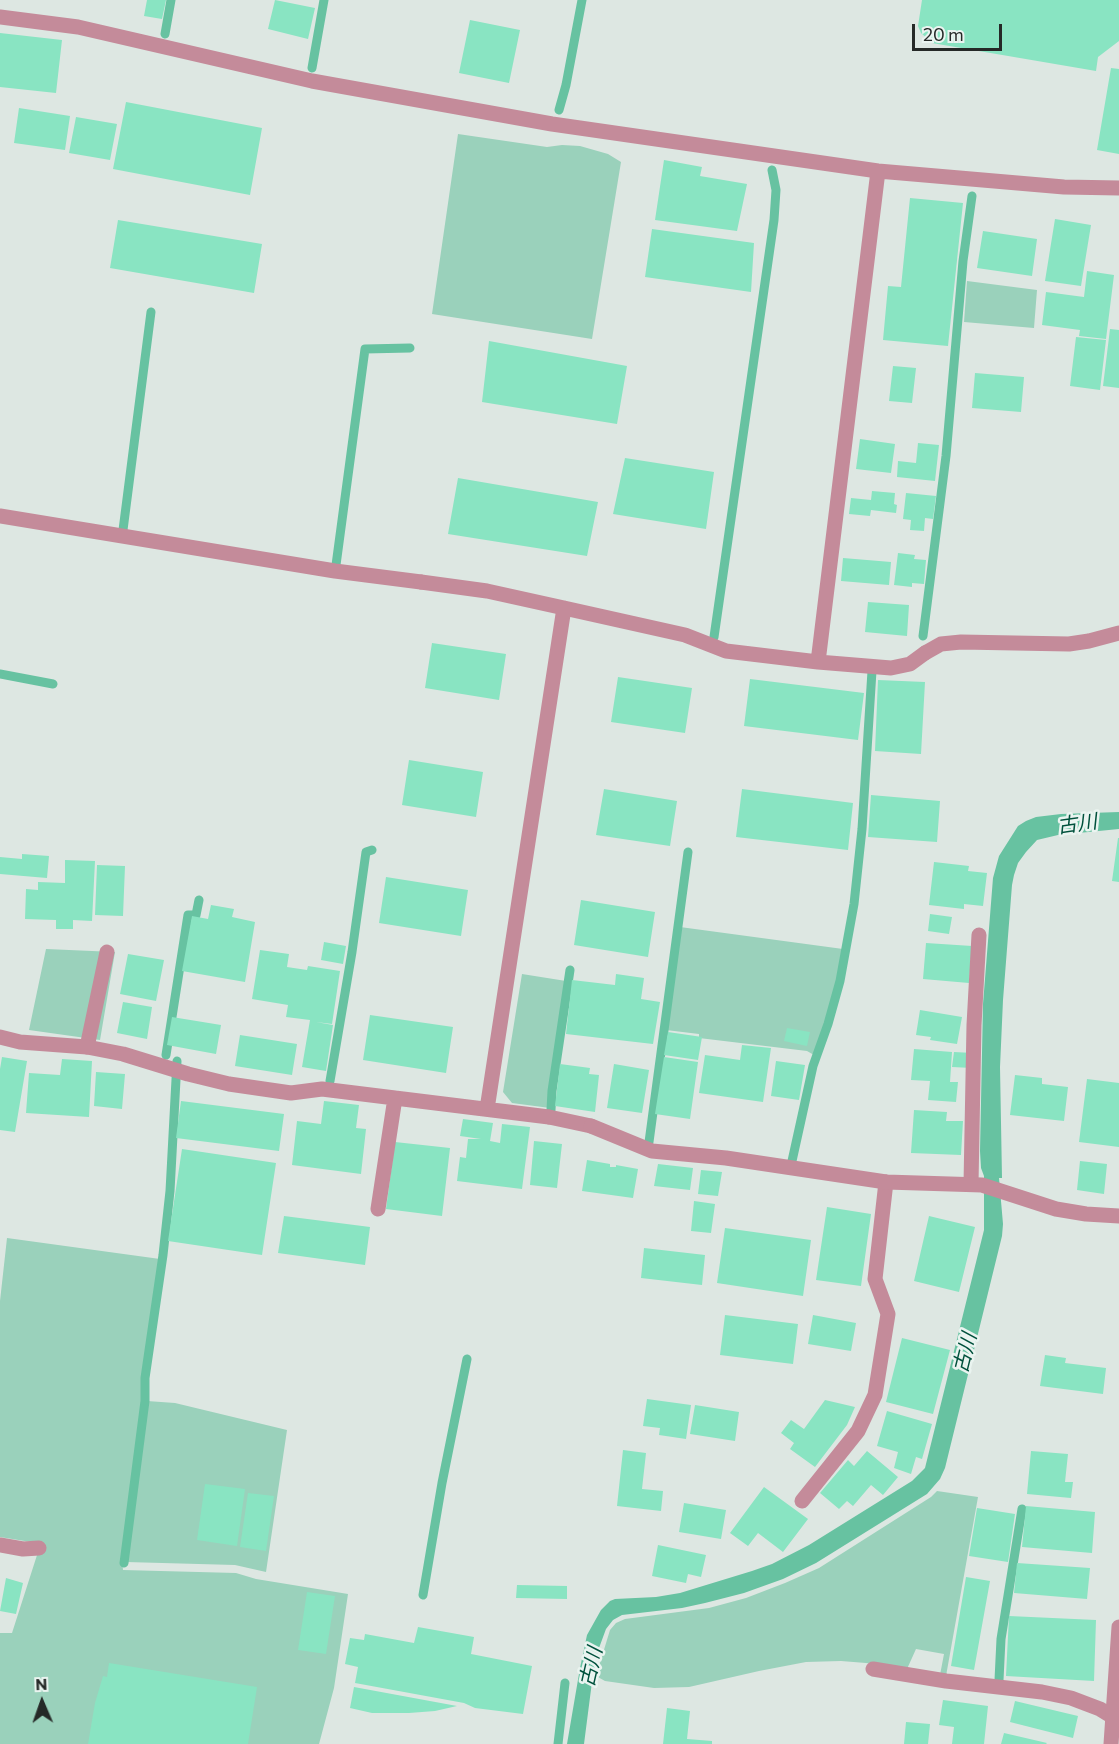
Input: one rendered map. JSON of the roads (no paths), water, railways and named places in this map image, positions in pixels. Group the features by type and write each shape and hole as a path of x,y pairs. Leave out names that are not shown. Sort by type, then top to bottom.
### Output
{"street":[{"path":"0,17 78,27 312,81 552,124 878,171 1064,187 1119,188"},
{"path":"818,662 878,171"},
{"path":"0,516 324,569 487,591 685,635 726,651 818,662 891,668 910,664 941,644 961,642 1069,644 1119,633"},
{"path":"487,1109 564,608"},
{"path":"976,1185 974,1025 979,935"},
{"path":"87,1047 107,952"},
{"path":"0,1037 20,1042 87,1047 123,1054 229,1084 291,1093 322,1089 549,1117 591,1126 652,1151 726,1158 886,1182 976,1185 1056,1209 1119,1216"},
{"path":"378,1209 394,1098"},
{"path":"802,1501 858,1431 875,1395 888,1314 876,1279 886,1182"},
{"path":"0,1545 22,1549 39,1548"},
{"path":"1111,1744 1119,1627"},
{"path":"873,1669 946,1681 1042,1692 1071,1698 1100,1708 1113,1717"}],"water":[{"name":"古川","path":"1119,812 1119,829 1058,835 1037,840 1018,863 1014,875 1003,1000 1000,1067 1002,1178 999,1178 1002,1236 945,1468 940,1479 927,1494 816,1563 783,1579 744,1593 705,1603 622,1615 613,1620 606,1629 599,1648 593,1674 584,1744 567,1744 587,1635 601,1610 610,1601 680,1593 772,1564 809,1545 912,1481 925,1468 984,1230 984,1176 980,1151 983,1004 993,878 999,856 1018,826 1036,817"}],"waterway":[{"path":"165,34 171,0"},
{"path":"312,68 324,0"},
{"path":"559,110 582,0"},
{"path":"714,637 774,220 776,190 772,170"},
{"path":"923,636 946,456 963,261 972,196"},
{"path":"123,530 151,312"},
{"path":"336,565 365,349 410,348"},
{"path":"792,1161 813,1066 840,981 854,904 862,829 872,671"},
{"path":"0,674 53,684"},
{"path":"330,1081 366,852 372,850"},
{"path":"649,1142 688,852"},
{"path":"166,1055 188,915 196,915 199,900"},
{"path":"551,1110 570,970"},
{"path":"124,1563 145,1401 145,1378 170,1191 177,1061"},
{"path":"423,1595 442,1483 467,1359"},
{"path":"999,1680 1001,1639 1022,1509"},
{"path":"558,1744 565,1683"}]}
